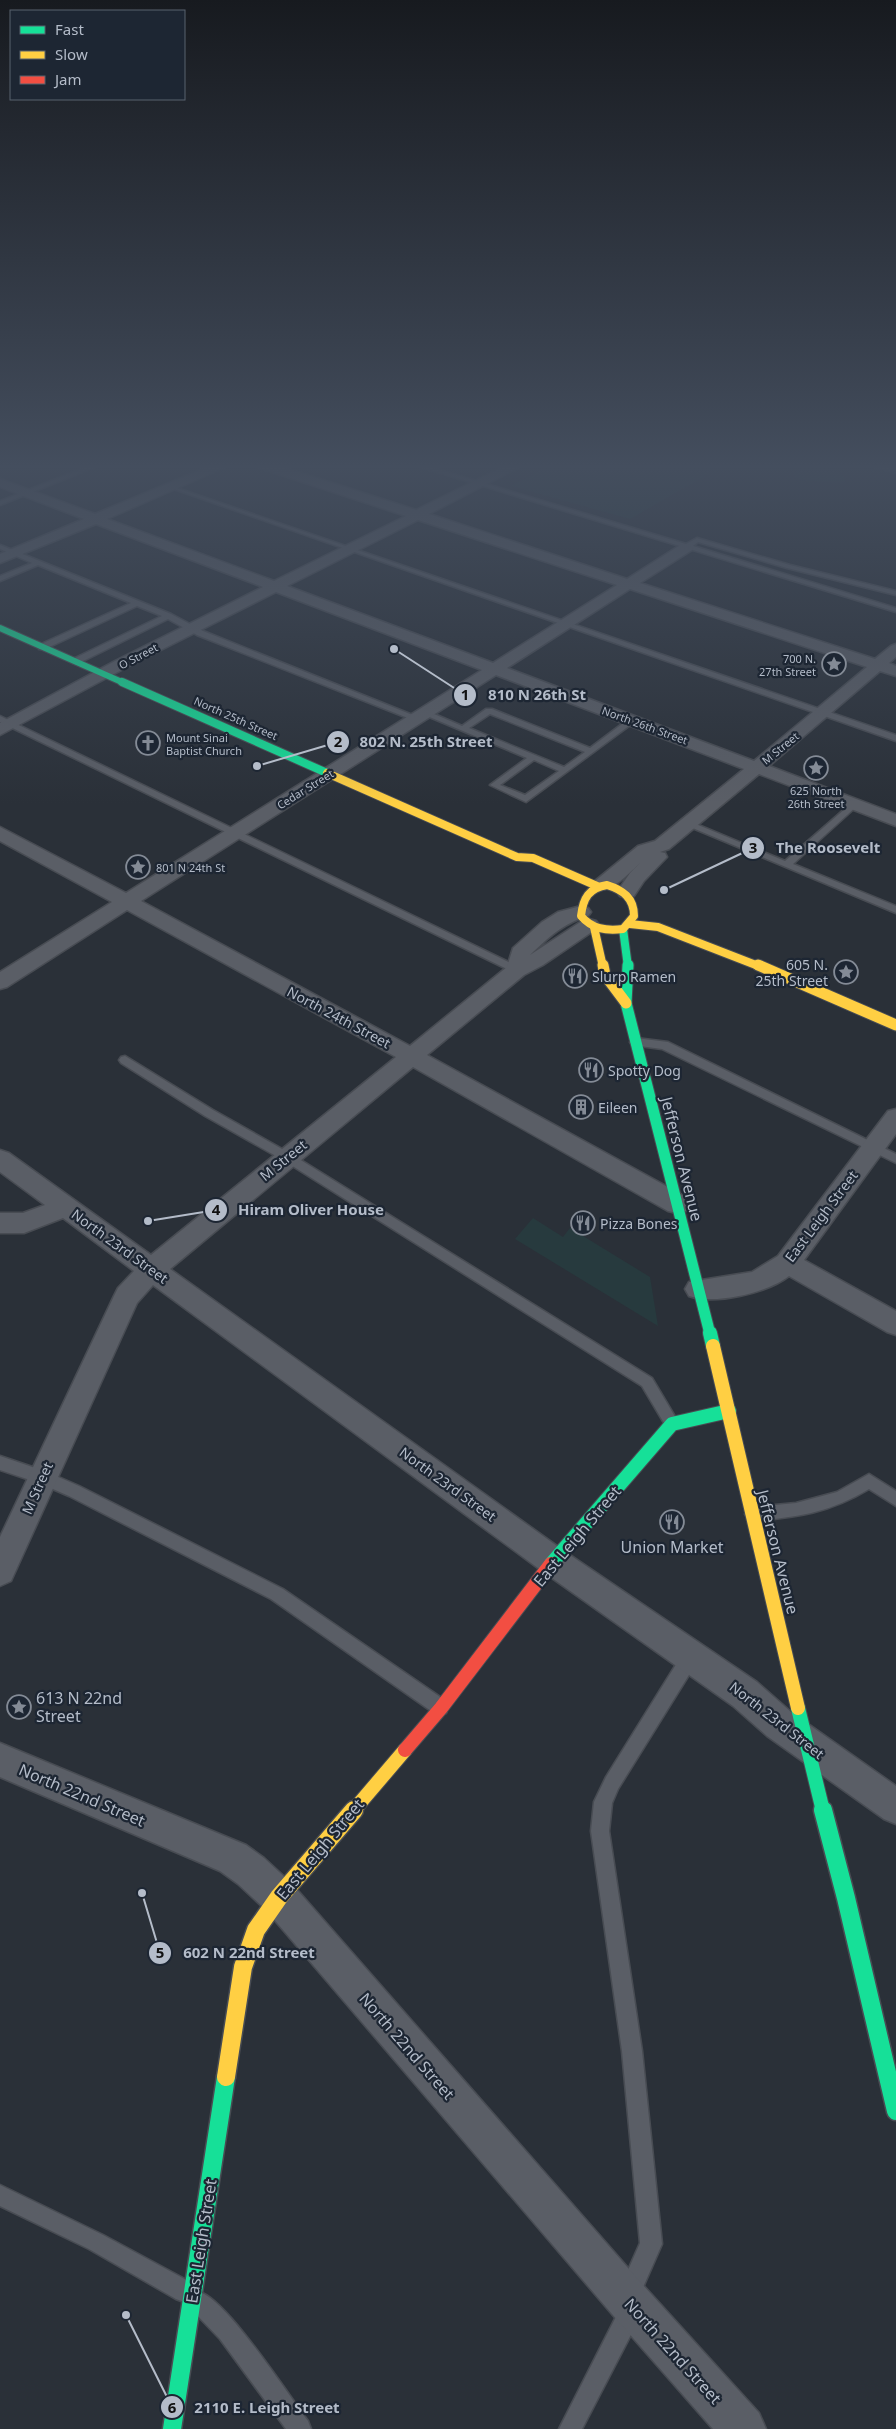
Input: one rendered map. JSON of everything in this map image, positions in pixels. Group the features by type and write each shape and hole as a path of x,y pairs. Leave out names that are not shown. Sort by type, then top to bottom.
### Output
{"street":[{"name":"North 26th Street","path":"251,577 896,820"},
{"name":"O Street","path":"4,724 292,577"},
{"path":"608,577 896,671"},
{"name":"Cedar Street","path":"0,982 639,577"},
{"name":"North 25th Street","path":"0,628 517,857 533,858 599,886"},
{"name":"M Street","path":"599,886 645,850 662,845 824,712 896,648"},
{"name":"North 24th Street","path":"0,833 125,903 411,1056 677,1204"},
{"name":"M Street","path":"634,900 637,877 659,856 662,845"},
{"name":"North 25th Street","path":"517,857 522,866 529,869"},
{"path":"627,927 634,900 612,886 599,886 589,890 585,911 607,930 627,927 658,928 700,945 722,950 896,1025"},
{"name":"M Street","path":"0,1571 127,1296 152,1268 287,1156 517,970 535,964 567,938 585,911"},
{"name":"Jefferson Avenue","path":"585,911 605,975 626,1003"},
{"name":"Jefferson Avenue","path":"627,927 629,972 626,1003 729,1411 793,1682 805,1744 846,1898 896,2111"},
{"path":"702,931 710,935 722,950"},
{"name":"East Leigh Street","path":"698,1289 755,1284 776,1273 786,1263 896,1117"},
{"name":"North 23rd Street","path":"0,1159 553,1561 745,1694 805,1744 896,1808"},
{"path":"0,1223 24,1223 67,1207"},
{"path":"786,1263 896,1324"},
{"path":"672,1424 729,1411"},
{"name":"East Leigh Street","path":"172,2429 243,1967 256,1930 279,1897 441,1708 553,1561 672,1424"},
{"name":"North 22nd Street","path":"0,1760 233,1858 251,1871 279,1897 630,2303 743,2429"}],"lane":[{"path":"72,577 168,616 200,633 420,716 463,729 565,770"},
{"path":"431,577 896,738"},
{"path":"788,577 896,610"},
{"path":"837,577 896,594"},
{"path":"42,646 136,604"},
{"path":"76,661 168,616"},
{"path":"463,729 489,711 591,751"},
{"path":"533,757 494,785 526,799 633,720"},
{"path":"4,724 517,970"},
{"path":"786,864 854,804"},
{"path":"688,824 896,910"},
{"path":"636,1042 664,1045 896,1159"},
{"path":"125,1060 209,1112 287,1156 647,1382 672,1424"},
{"path":"0,1463 42,1477 277,1594 441,1708"},
{"path":"753,1514 796,1510 840,1498 869,1481 896,1499"},
{"path":"570,2429 630,2303 651,2244 632,2051 600,1830 603,1802 612,1783 691,1656"},
{"path":"0,2195 96,2242 193,2295 228,2331 300,2429"}],"green space":[{"path":"533,1218 563,1237 570,1228 650,1277 658,1326 515,1239"}],"traffic: fast":[{"path":"0,628 327,773"},
{"path":"623,929 629,972 626,1003 713,1346"},
{"path":"551,1564 672,1424 729,1411"},
{"path":"798,1708 805,1743 846,1898 896,2111"},
{"path":"172,2429 226,2077"}],"traffic: slow":[{"path":"327,773 517,857 533,858 597,886"},
{"path":"607,885 623,892 631,899 633,904 634,916 623,929 600,929 585,921 581,916 587,894 595,888 607,885"},
{"path":"630,924 658,927 700,945 722,950 896,1025"},
{"path":"594,927 605,975 626,1003"},
{"path":"713,1346 798,1708"},
{"path":"226,2077 243,1967 256,1930 279,1897 405,1750"}],"traffic: jam":[{"path":"405,1750 441,1708 551,1564"}],"place":[{"name":"810 N 26th St","path":"394,649"},
{"name":"700 N. 27th Street","path":"834,664"},
{"name":"Mount Sinai Baptist Church","path":"148,743"},
{"name":"802 N. 25th Street","path":"257,766"},
{"name":"625 North 26th Street","path":"816,768"},
{"name":"801 N 24th St","path":"138,867"},
{"name":"The Roosevelt","path":"664,890"},
{"name":"605 N. 25th Street","path":"846,972"},
{"name":"Slurp Ramen","path":"575,976"},
{"name":"Spotty Dog","path":"591,1070"},
{"name":"Eileen","path":"581,1107"},
{"name":"Hiram Oliver House","path":"148,1221"},
{"name":"Pizza Bones","path":"583,1223"},
{"name":"Union Market","path":"672,1522"},
{"name":"613 N 22nd Street","path":"19,1707"},
{"name":"602 N 22nd Street","path":"142,1893"},
{"name":"2110 E. Leigh Street","path":"126,2315"}]}
